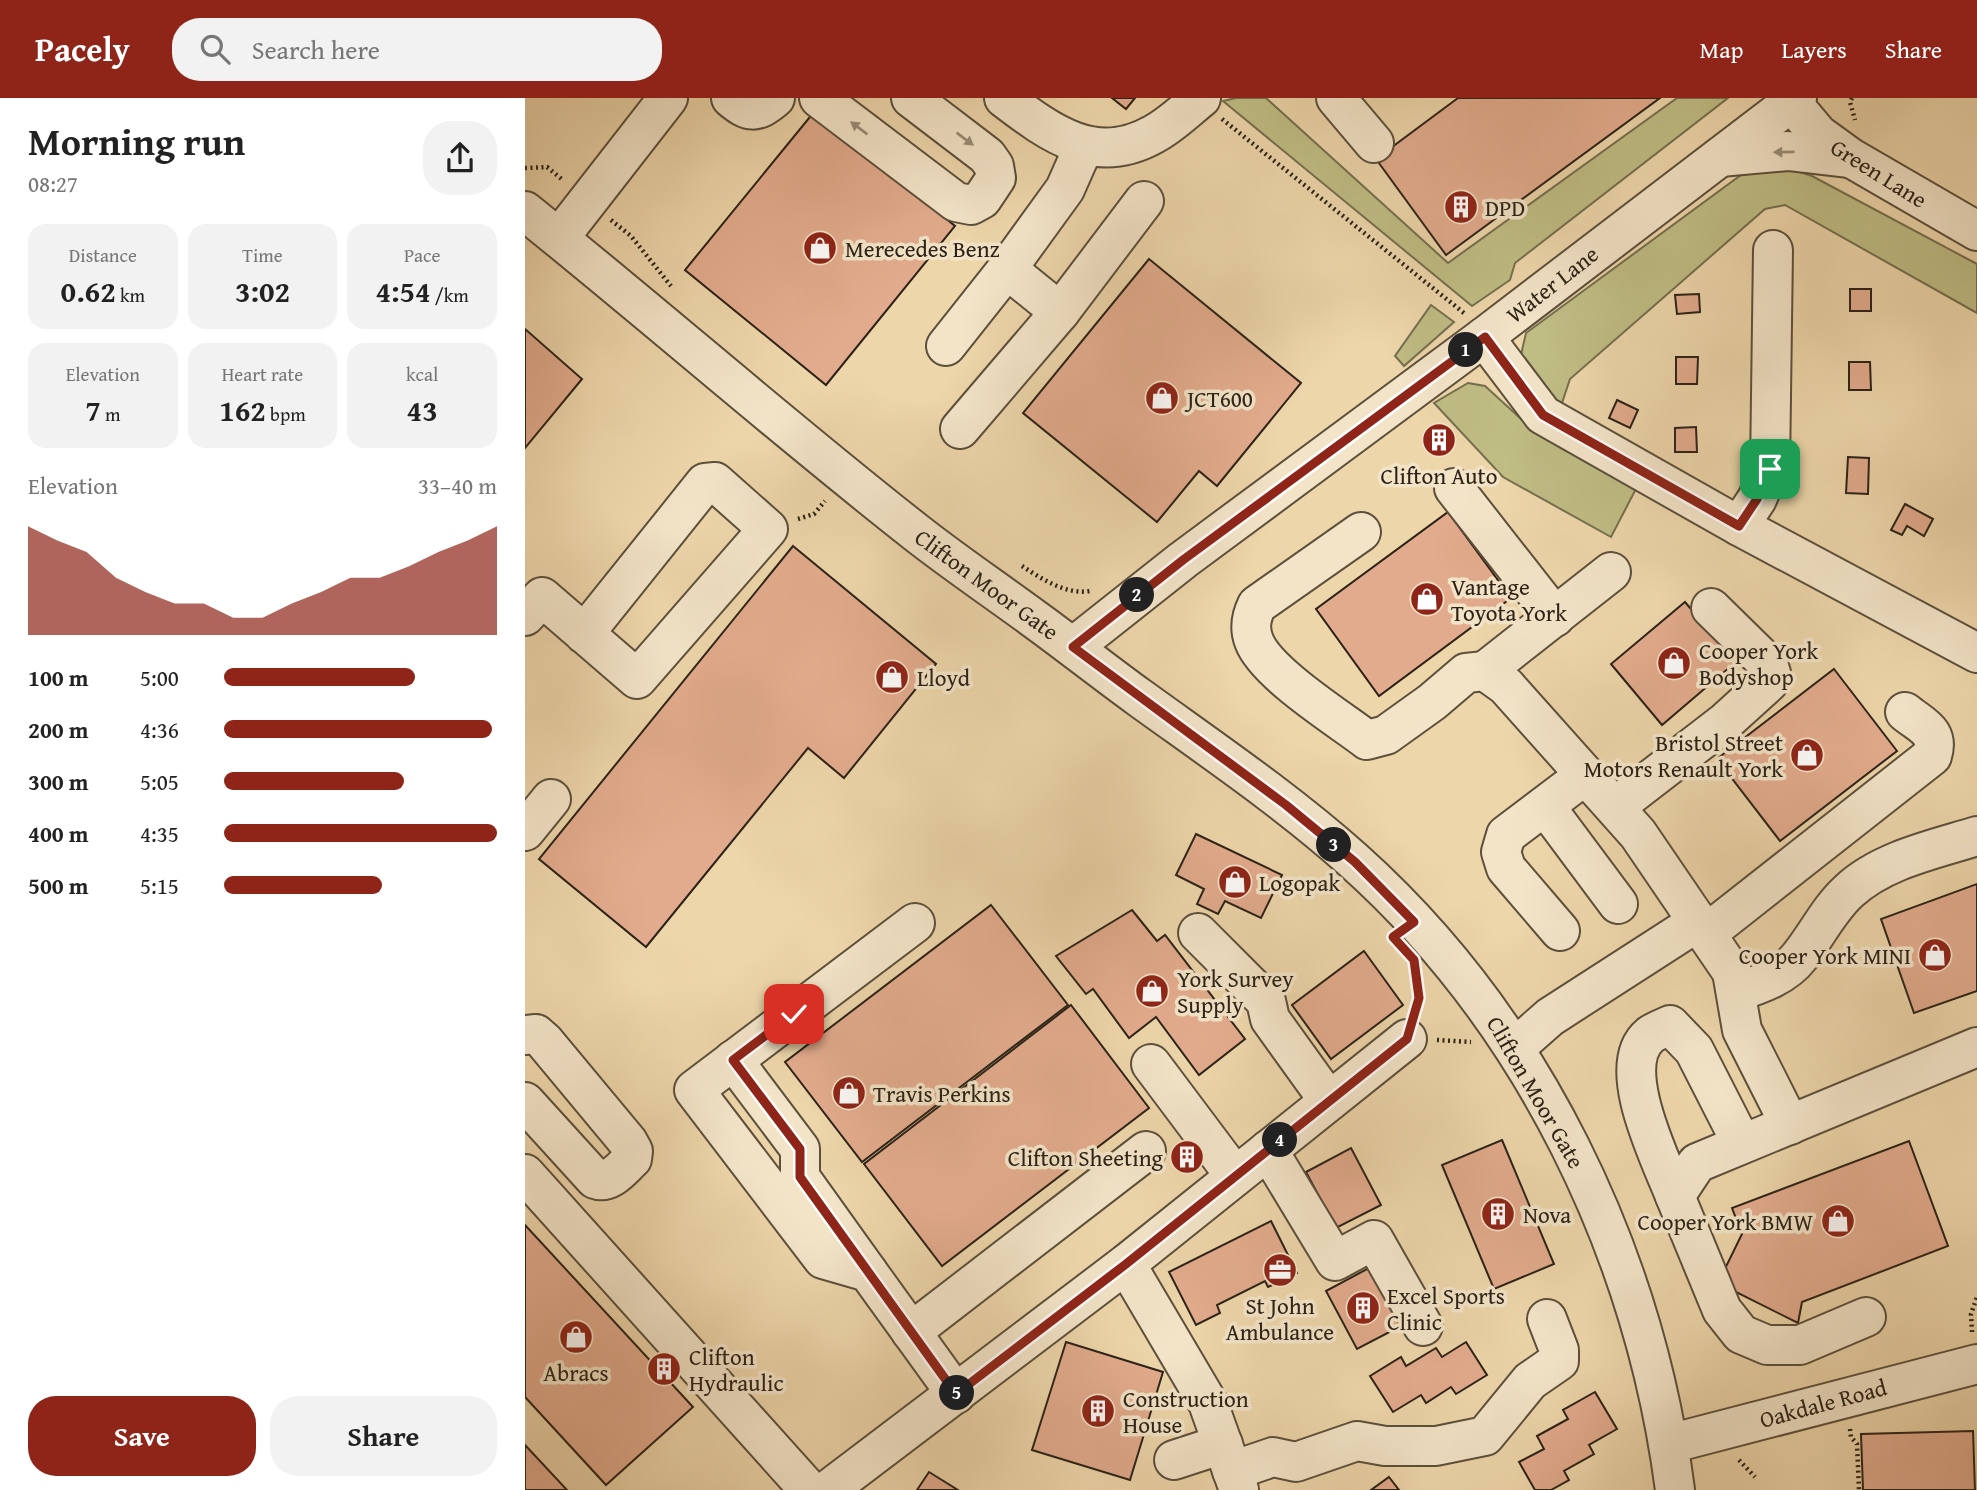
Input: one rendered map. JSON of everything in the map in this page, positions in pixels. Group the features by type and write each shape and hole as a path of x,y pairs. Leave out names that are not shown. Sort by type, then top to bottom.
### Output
{"street":[{"path":"559,238 668,98"},
{"path":"730,98 745,110 757,110 775,98"},
{"path":"819,98 956,202 971,205 982,200 996,178 987,156 911,98"},
{"path":"1004,98 1045,129 1084,146 1107,149 1131,145 1156,133 1200,99"},
{"path":"1336,98 1374,143"},
{"name":"Water Lane","path":"1073,647 1183,560 1485,337 1794,100"},
{"name":"Green Lane","path":"1794,100 1818,134 1850,158 1977,231"},
{"path":"946,346 1007,270 1065,189 1084,146"},
{"path":"1717,158 1788,151 1850,158"},
{"path":"960,429 1060,312 1144,201"},
{"name":"Clifton Moor Gate","path":"525,211 919,535 1286,805 1355,862 1414,922 1479,996 1515,1047 1571,1147 1608,1230 1640,1325 1669,1444 1675,1490"},
{"path":"1739,526 1757,499 1770,469 1773,250"},
{"path":"1007,270 1060,312"},
{"path":"1485,337 1543,415 1739,526 1977,653"},
{"path":"533,607 584,634 637,679 768,529 715,482 705,483 584,634"},
{"path":"1454,488 1555,617"},
{"path":"1361,532 1258,605 1250,618 1254,641 1271,667 1367,740 1386,735 1466,673 1485,671 1611,572"},
{"path":"1615,807 1725,722 1769,682 1771,673 1768,664 1711,608"},
{"path":"1485,671 1506,686 1638,834 1703,927 1733,972 1742,1030 1790,1125"},
{"path":"1515,1047 1550,1017 1703,927 1932,756 1936,744 1933,734 1905,712"},
{"path":"1560,932 1506,868 1501,852 1506,835 1584,776"},
{"path":"525,831 551,799"},
{"path":"1545,806 1618,904"},
{"path":"1736,992 1780,974 1800,957 1815,932 1848,891 1872,874 1977,836"},
{"path":"915,923 694,1090 823,1259 868,1272 956,1394"},
{"path":"1198,933 1266,1001 1270,1019 1329,1101"},
{"path":"1742,1144 1694,1050 1669,1025 1648,1036 1636,1062 1638,1101 1722,1310 1741,1334 1767,1345 1800,1345 1866,1317"},
{"path":"525,1035 536,1034 544,1041 628,1142 633,1151 632,1159 610,1179 601,1182 595,1179 525,1102"},
{"path":"828,1490 1126,1264 1407,1039"},
{"path":"1675,1196 1697,1163 1977,1047"},
{"path":"1151,1064 1235,1176"},
{"path":"1268,1150 1335,1261 1374,1240 1423,1326"},
{"path":"911,1332 1146,1151"},
{"path":"525,1174 809,1490"},
{"path":"1126,1264 1208,1403 1231,1468"},
{"path":"1174,1460 1231,1468 1273,1457 1296,1462 1357,1441 1385,1446 1436,1446 1485,1436 1530,1381 1559,1361 1559,1350 1547,1319"},
{"name":"Oakdale Road","path":"1669,1444 1977,1364"}],"path":[{"path":"1200,99 1474,321 1485,337"},
{"path":"525,168 547,167 631,236 676,293"},
{"path":"1019,565 1040,578 1077,593 1096,591"},
{"path":"1414,960 1419,998 1407,1039 1478,1042"},
{"path":"1845,1397 1851,1437 1857,1444 1859,1490"}],"shaded area":[{"path":"1266,98 1448,263 1677,98 1728,98 1515,263 1510,280 1472,306 1223,101"},
{"path":"1785,167 1812,176 1977,264 1977,313 1785,205 1765,209 1570,379 1560,409 1520,359 1526,333 1745,172"},
{"path":"1431,305 1454,322 1404,366 1395,356"},
{"path":"1468,383 1485,386 1530,427 1638,485 1611,537 1503,477 1434,403"}],"building":[{"path":"1112,98 1135,98 1126,109"},
{"name":"DPD","path":"1458,98 1660,98 1446,255 1376,159"},
{"name":"Merecedes Benz","path":"814,112 955,226 826,385 685,270"},
{"name":"JCT600","path":"1149,259 1301,383 1217,486 1199,471 1157,522 1023,413"},
{"path":"1850,289 1871,289 1871,311 1850,311"},
{"path":"1699,294 1700,312 1677,314 1675,295"},
{"path":"525,329 582,379 525,448"},
{"path":"1676,357 1698,357 1697,384 1676,384"},
{"path":"1849,362 1870,362 1871,390 1849,390"},
{"path":"1617,400 1638,410 1630,428 1609,418"},
{"path":"1696,427 1697,452 1675,452 1675,428"},
{"name":"Clifton Auto","path":"1440,428 1450,442 1439,451 1428,438"},
{"path":"1848,457 1869,458 1868,494 1846,493"},
{"path":"1905,504 1933,519 1924,536 1907,526 1902,535 1891,530"},
{"path":"1448,512 1511,598 1379,696 1316,609"},
{"path":"793,546 936,664 844,778 808,748 646,947 539,859"},
{"name":"Cooper York Bodyshop","path":"1685,602 1736,662 1662,725 1611,664"},
{"name":"Bristol Street Motors Renault York","path":"1834,669 1897,751 1780,841 1717,759"},
{"name":"Logopak","path":"1196,834 1282,875 1261,918 1225,901 1218,914 1197,904 1204,889 1176,875"},
{"name":"Cooper York MINI","path":"1977,884 1977,991 1914,1013 1881,919"},
{"path":"991,905 1068,1005 862,1162 785,1062"},
{"name":"York Survey Supply","path":"1132,910 1157,941 1165,935 1245,1039 1199,1075 1156,1017 1129,1038 1093,989 1086,994 1056,956"},
{"path":"1364,951 1403,1005 1331,1059 1292,1005"},
{"path":"1071,1005 1149,1108 942,1266 864,1164"},
{"name":"Nova","path":"1502,1140 1554,1264 1494,1289 1442,1165"},
{"name":"Cooper York BMW","path":"1909,1141 1948,1246 1802,1302 1798,1323 1718,1283 1742,1234 1732,1208"},
{"name":"Clifton Sheeting","path":"1186,1143 1201,1162 1188,1171 1173,1153"},
{"path":"1351,1148 1381,1205 1336,1228 1306,1172"},
{"path":"1271,1221 1297,1273 1268,1287 1265,1281 1217,1305 1220,1313 1196,1325 1169,1272"},
{"name":"Abracs","path":"525,1225 693,1407 606,1485 525,1397"},
{"name":"Excel Sports Clinic","path":"1369,1268 1401,1326 1357,1349 1326,1291"},
{"name":"Construction House","path":"1066,1342 1163,1372 1130,1480 1032,1450"},
{"path":"1466,1342 1487,1375 1456,1394 1451,1387 1426,1403 1421,1395 1393,1412 1370,1376 1401,1357 1406,1366 1436,1348 1442,1357"},
{"name":"Clifton Hydraulic","path":"659,1356 676,1375 669,1382 652,1362"},
{"path":"1595,1392 1617,1429 1589,1445 1594,1454 1564,1471 1569,1480 1551,1490 1535,1490 1519,1462 1544,1449 1537,1436 1568,1419 1563,1410"},
{"path":"1973,1431 1975,1490 1863,1490 1861,1434"},
{"path":"525,1445 567,1490 525,1490"},
{"path":"929,1472 958,1490 917,1490"},
{"path":"1389,1477 1399,1490 1371,1490"}],"place":[{"name":"DPD","path":"1461,207"},
{"name":"Merecedes Benz","path":"820,248"},
{"name":"JCT600","path":"1162,398"},
{"name":"Clifton Auto","path":"1439,440"},
{"name":"Vantage Toyota York","path":"1427,599"},
{"name":"Cooper York Bodyshop","path":"1674,663"},
{"name":"Lloyd","path":"892,677"},
{"name":"Bristol Street Motors Renault York","path":"1807,755"},
{"name":"Logopak","path":"1235,882"},
{"name":"Cooper York MINI","path":"1935,955"},
{"name":"York Survey Supply","path":"1152,991"},
{"name":"Travis Perkins","path":"849,1093"},
{"name":"Clifton Sheeting","path":"1187,1157"},
{"name":"Nova","path":"1498,1214"},
{"name":"Cooper York BMW","path":"1838,1221"},
{"name":"St John Ambulance","path":"1280,1270"},
{"name":"Excel Sports Clinic","path":"1363,1308"},
{"name":"Abracs","path":"576,1337"},
{"name":"Clifton Hydraulic","path":"664,1369"},
{"name":"Construction House","path":"1098,1411"}],"route":[{"path":"794,1014 733,1060 800,1149 800,1177 956,1394 1126,1264 1407,1039 1419,998 1414,960 1393,937 1414,922 1355,862 1286,805 1073,647 1183,560 1485,337 1543,415 1739,526 1757,499 1770,469"}]}
